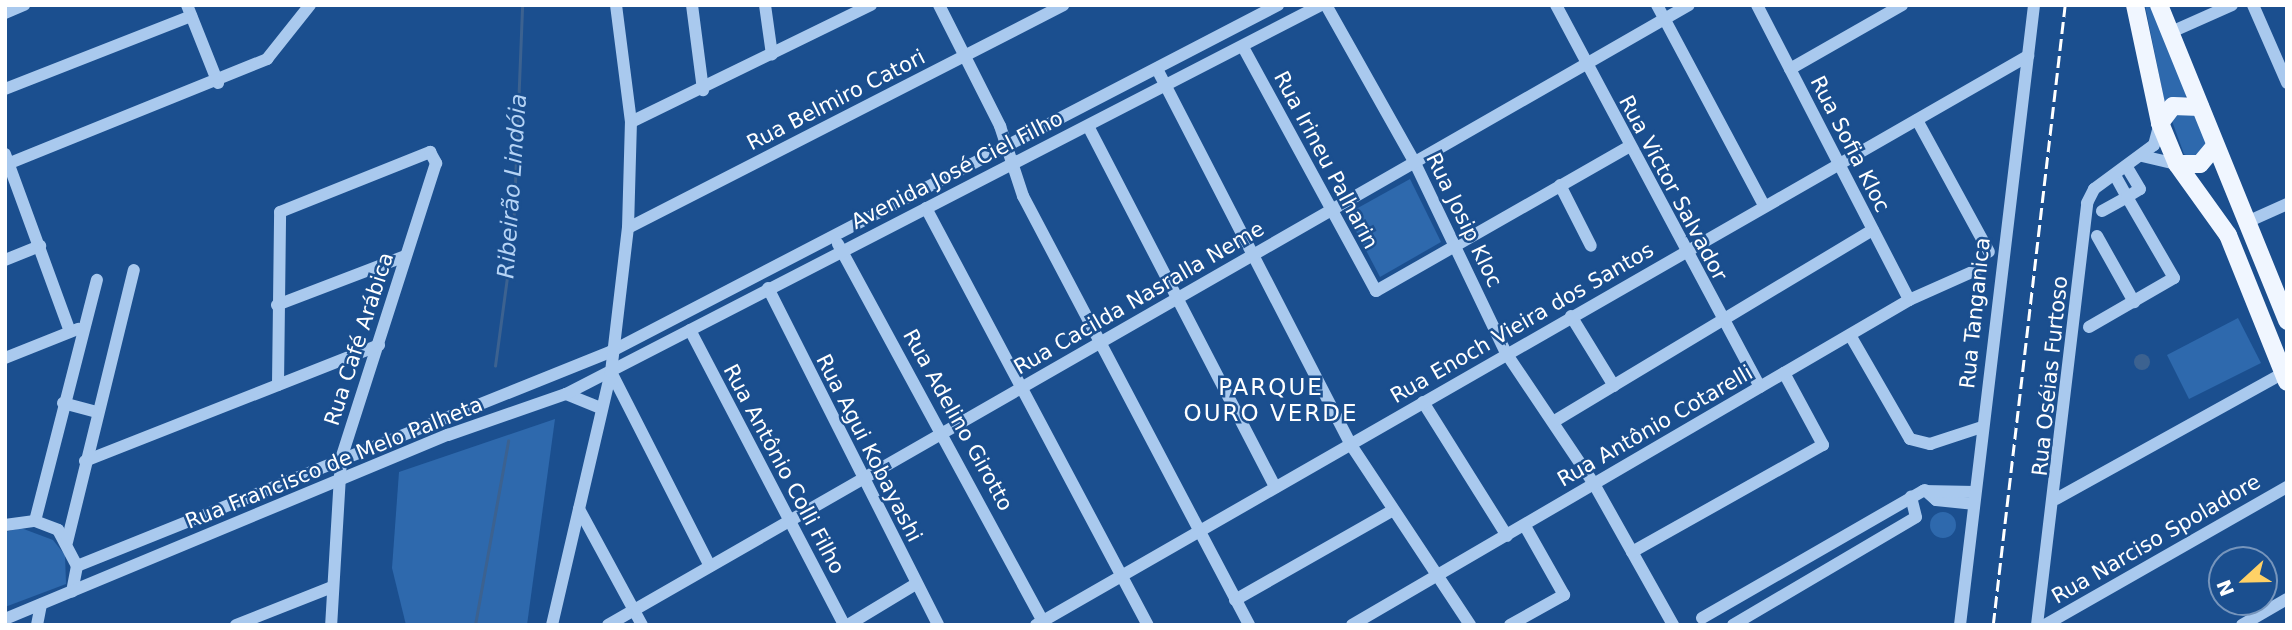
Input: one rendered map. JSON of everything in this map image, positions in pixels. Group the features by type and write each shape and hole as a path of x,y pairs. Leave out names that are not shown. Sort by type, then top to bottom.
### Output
{"main road":[{"path":"2135,5 2160,123 2177,164 2228,235 2285,377"},
{"path":"2159,5 2287,321"},
{"path":"2160,123 2173,106 2200,107"},
{"path":"2177,164 2200,164 2215,146"}],"street":[{"path":"5,13 24,5"},
{"path":"76,329 6,161 218,83 267,59 310,5"},
{"path":"552,625 600,408 611,372 610,352 628,228 631,122 616,5"},
{"path":"692,5 703,90"},
{"path":"765,5 772,55"},
{"path":"841,5 843,20"},
{"path":"631,122 703,90 871,5"},
{"path":"939,5 1008,144 1023,196 1098,344 1248,625"},
{"name":"Rua Belmiro Catori","path":"628,228 1063,5"},
{"name":"Avenida José Ciel Filho","path":"610,352 1278,5"},
{"name":"Avenida José Ciel Filho","path":"611,372 842,249 1323,5"},
{"name":"Rua Josip Kloc","path":"1323,5 1413,161 1506,353 1594,484 1673,625"},
{"name":"Rua Victor Salvador","path":"1556,5 1683,252 1760,387"},
{"path":"1657,5 1764,205"},
{"name":"Rua Cacilda Nasralla Neme","path":"608,625 1689,5"},
{"name":"Rua Sofia Kloc","path":"1757,5 1909,300"},
{"path":"1790,69 1902,5"},
{"name":"Rua Tanganica","path":"1959,625 1998,277 2034,5"},
{"path":"2169,33 2232,5"},
{"path":"2253,5 2287,83"},
{"path":"5,89 189,11 218,83"},
{"name":"Rua Irineu Palharin","path":"1243,47 1376,291 1455,244"},
{"name":"Rua Enoch Vieira dos Santos","path":"1041,623 1506,353 2028,56"},
{"path":"1157,69 1351,445 1390,512 1441,575 1470,625"},
{"path":"1917,120 1989,252"},
{"name":"Rua Oséias Furtoso","path":"2037,625 2056,499 2087,203 2115,176 2142,156 2160,123"},
{"path":"1088,126 1275,488"},
{"path":"1455,244 1628,147"},
{"name":"Rua Café Arábica","path":"277,305 280,212 427,151 433,154 436,163 341,459 331,625"},
{"path":"2142,156 2177,164"},
{"path":"2102,211 2140,189 2127,167"},
{"path":"2089,327 2175,278 2115,176"},
{"path":"1560,185 1591,246"},
{"path":"2247,222 2287,204"},
{"path":"926,208 1148,625"},
{"path":"1553,422 1723,323 1873,230"},
{"name":"Rua Adelino Girotto","path":"834,234 945,432 1041,623"},
{"path":"2098,236 2134,302"},
{"path":"1998,277 1981,268 1989,252 2003,242"},
{"path":"5,260 40,246"},
{"path":"278,385 277,305 405,256"},
{"name":"Rua Antônio Cotarelli","path":"1352,625 1909,300 1981,268"},
{"path":"67,542 96,412 134,270"},
{"path":"35,521 63,403 76,329 97,280"},
{"name":"Rua Agui Kobayashi","path":"768,288 938,625"},
{"path":"1571,316 1614,386"},
{"path":"5,358 76,329"},
{"name":"Rua Antônio Colli Filho","path":"690,330 789,522 846,625"},
{"path":"1850,335 1910,439 1930,444 1982,427"},
{"path":"85,461 379,345"},
{"name":"Rua Francisco de Melo Palheta","path":"77,566 610,352"},
{"path":"611,372 710,566"},
{"name":"Rua Francisco de Melo Palheta","path":"5,619 20,619 41,604 338,480 566,394 611,372"},
{"path":"1632,552 1823,445 1784,373"},
{"path":"2056,499 2285,377"},
{"path":"566,394 600,408 627,404"},
{"path":"1423,402 1507,536"},
{"path":"63,403 96,412"},
{"name":"Rua Narciso Spoladore","path":"2045,625 2287,487"},
{"path":"1702,618 1925,490 1974,498"},
{"path":"1733,625 1916,517 1911,498"},
{"path":"579,509 642,625"},
{"path":"1235,600 1390,512"},
{"path":"5,525 35,521 58,530 67,542 77,566 72,592"},
{"path":"1510,625 1564,595 1525,526"},
{"path":"846,625 916,584"},
{"path":"236,625 332,587"},
{"path":"2242,625 2287,599"},
{"path":"37,625 41,604"}],"shaded area":[{"path":"2145,5 2154,5 2190,95 2165,104"},
{"path":"2177,112 2196,114 2208,145 2193,159 2184,154 2172,121"},
{"path":"1410,179 1441,242 1380,277 1347,214"},
{"path":"2238,318 2261,363 2189,399 2167,355"},
{"path":"2139,354 2145,354 2150,362 2148,368 2139,370 2134,365 2134,359"},
{"path":"555,419 527,625 406,625 392,568 399,472"},
{"path":"1943,512 1952,516 1956,525 1952,534 1943,538 1934,534 1930,525 1934,516"},
{"path":"21,528 53,540 65,555 66,584 5,607 5,532"}],"waterway":[{"name":"Ribeirão Lindóia","path":"495,366 513,233 522,5"},
{"name":"Ribeirão Lindóia","path":"475,625 508,441"}],"railway":[{"path":"1993,625 2065,5"}],"district":[{"name":"PARQUE OURO VERDE","path":"1271,400"}]}
